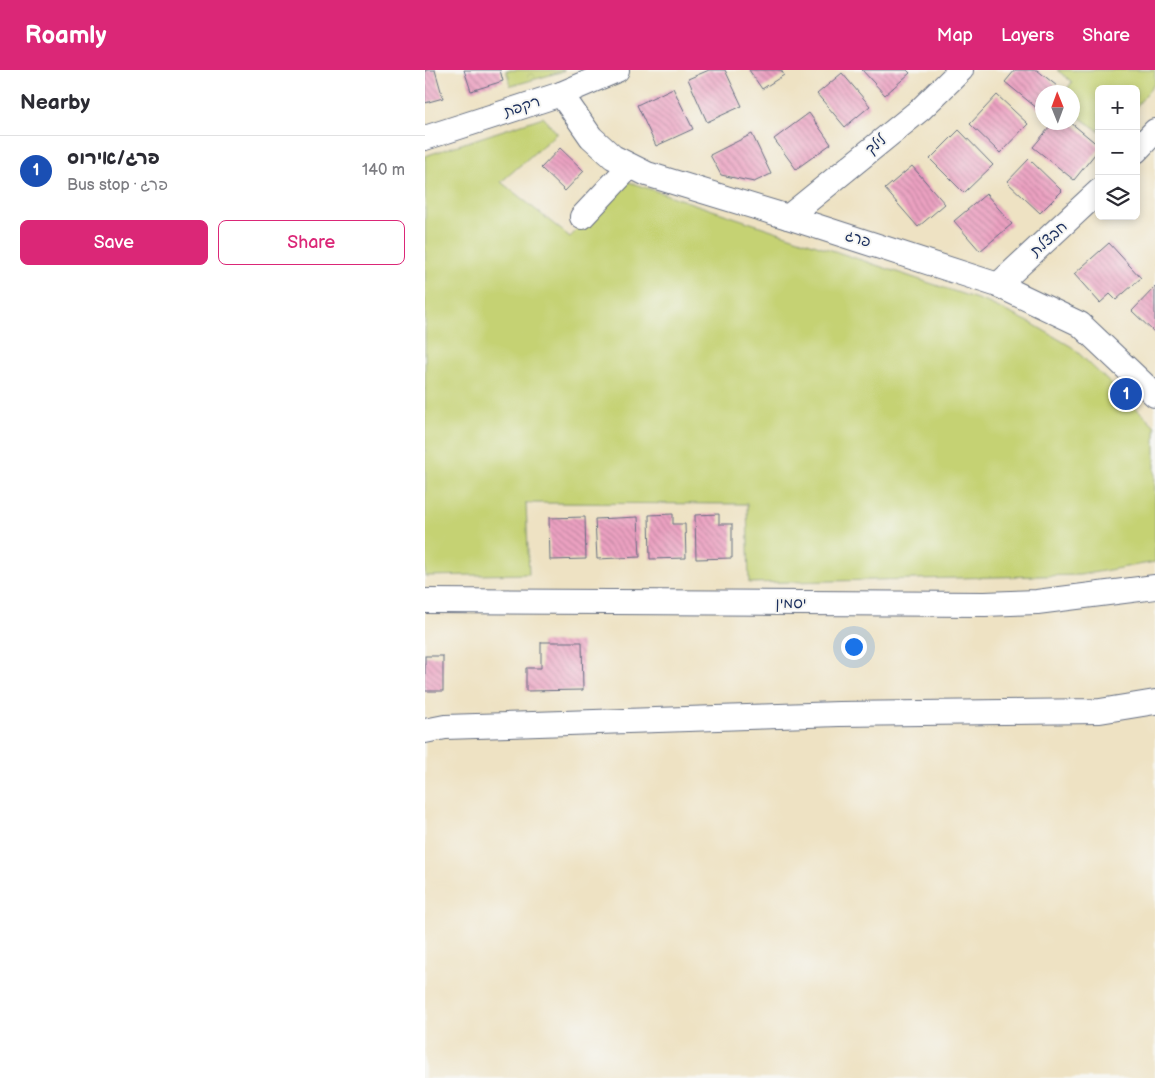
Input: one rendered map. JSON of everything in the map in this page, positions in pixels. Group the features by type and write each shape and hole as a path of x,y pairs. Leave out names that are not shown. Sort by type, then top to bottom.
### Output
{"street":[{"name":"רקפת","path":"425,138 561,94 617,70"},
{"name":"לילך","path":"788,217 921,110 961,70"},
{"name":"פרג","path":"561,94 591,137 613,157 630,166 647,174 997,284 1080,324 1154,391"},
{"path":"1140,147 1155,130"},
{"path":"582,218 630,166"},
{"name":"חבצלת","path":"997,284 1095,195"},
{"name":"יסמין","path":"425,601 985,604 1037,602 1155,587"},
{"path":"425,731 445,727 829,714 1100,711 1155,702"}],"green space":[{"path":"506,70 564,70 564,71 511,86"},
{"path":"1057,70 1155,70 1155,83 1140,102 1140,85 1095,85 1095,128 1080,118 1080,85 1070,85 1072,82"},
{"path":"543,117 557,133 501,182 570,237 626,181 986,302 1031,323 1072,347 1155,426 1155,562 1080,575 749,583 747,504 526,503 529,574 425,576 425,156"}],"building":[{"path":"425,70 435,70 443,98 425,103"},
{"path":"464,70 500,70 503,81 471,91"},
{"path":"709,70 725,70 742,106 707,122 688,79"},
{"path":"749,70 781,70 784,75 762,89"},
{"path":"862,70 907,70 910,73 885,95"},
{"path":"1015,70 1037,70 1056,85 1035,85 1035,107 1005,82"},
{"path":"842,73 870,106 845,127 817,94"},
{"path":"673,88 693,129 656,146 637,105"},
{"path":"997,95 1028,124 1000,153 970,124"},
{"path":"809,113 831,144 796,169 774,139"},
{"path":"959,130 993,165 964,193 930,159"},
{"path":"1047,130 1080,130 1095,143 1095,154 1074,180 1033,147"},
{"path":"752,134 771,174 754,182 721,175 710,155"},
{"path":"560,148 584,171 565,191 541,168"},
{"path":"1029,159 1062,191 1040,213 1007,182"},
{"path":"912,166 945,204 918,227 885,189"},
{"path":"986,194 1012,224 980,251 954,221"},
{"path":"1109,243 1141,278 1116,300 1110,294 1100,303 1074,274"},
{"path":"1155,287 1155,333 1132,311"},
{"path":"673,514 673,524 685,524 686,558 650,559 649,515"},
{"path":"719,514 719,524 732,524 732,558 696,559 695,515"},
{"path":"585,517 586,559 550,560 549,518"},
{"path":"638,517 640,557 597,559 595,519"},
{"path":"541,642 582,642 583,690 526,691 526,668 541,668"},
{"path":"425,656 443,656 443,691 425,691"}],"place":[{"name":"פרג/אירוס","path":"1126,394"}]}
